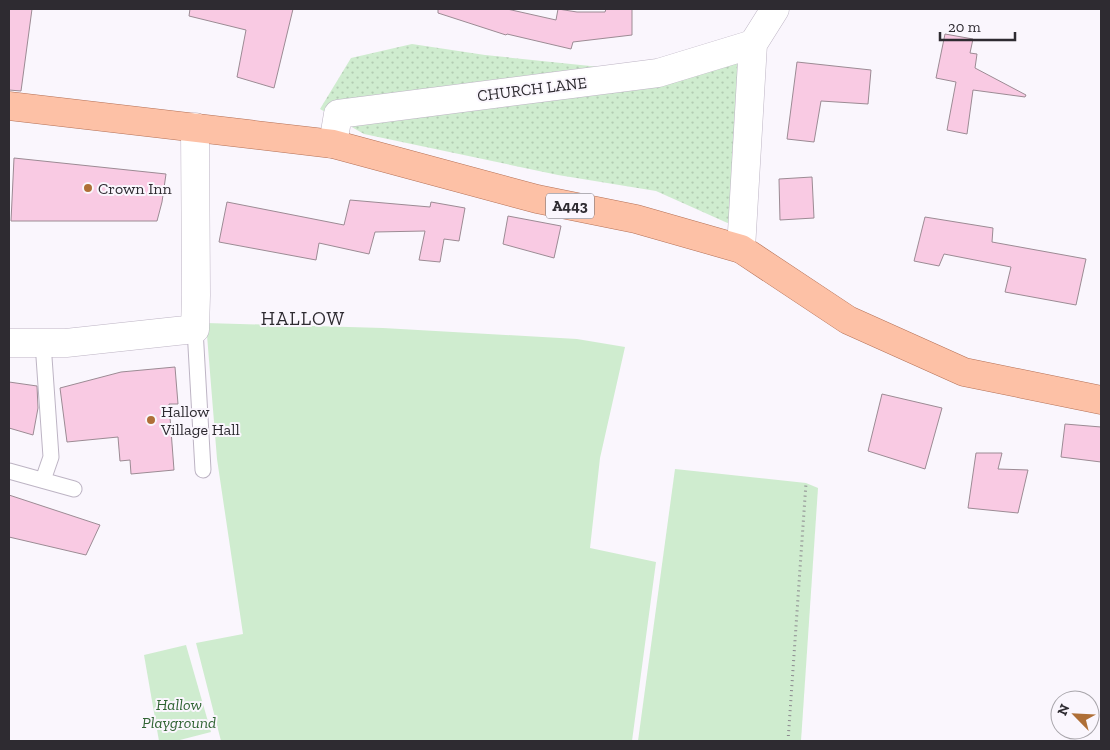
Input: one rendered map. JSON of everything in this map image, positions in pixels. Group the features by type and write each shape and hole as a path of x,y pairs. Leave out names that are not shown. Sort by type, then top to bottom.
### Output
{"main road":[{"name":"A443","path":"9,106 333,144 537,199 636,219 741,249 848,320 964,372 1101,400"}],"street":[{"path":"741,249 753,44 775,9"},
{"name":"CHURCH LANE","path":"333,144 338,114 658,73 753,44"},
{"path":"9,343 66,344 195,329 194,127"}],"lane":[{"path":"195,329 203,470"},
{"path":"43,343 51,458 43,480"},
{"path":"9,471 74,489"}],"path":[{"path":"788,741 806,483"}],"green space":[{"path":"412,44 485,55 658,73 753,44 732,225 656,191 558,175 364,134 320,109 351,58"},
{"path":"206,323 383,328 577,339 625,347 600,458 590,548 656,562 632,741 221,741 196,643 243,634 217,459"},
{"path":"675,469 806,483 818,488 801,741 638,741"},
{"name":"Hallow Playground","path":"186,645 211,732 176,741 159,741 144,655"}],"building":[{"path":"9,9 32,9 21,91 9,90"},
{"path":"190,9 293,9 274,88 237,77 246,30 189,16"},
{"path":"438,9 507,9 556,20 558,9 577,12 605,12 606,9 632,9 632,35 573,42 571,49 506,35 438,13"},
{"path":"945,34 973,39 970,53 977,54 975,68 1026,95 1025,97 973,90 967,134 947,130 956,82 936,78"},
{"path":"797,62 871,70 868,104 821,101 814,142 787,139"},
{"name":"Crown Inn","path":"14,158 166,174 157,221 11,221"},
{"path":"812,177 814,218 780,220 779,179"},
{"path":"350,200 430,207 431,202 465,208 459,241 444,239 440,262 419,260 425,231 375,232 369,254 319,243 316,260 219,242 227,202 344,225"},
{"path":"508,216 561,226 554,258 503,244"},
{"path":"925,217 993,228 992,242 1086,259 1076,305 1005,292 1011,267 944,254 939,266 914,261"},
{"path":"175,367 178,404 169,404 174,470 131,474 130,460 120,461 118,437 67,442 60,388 121,372"},
{"path":"9,382 37,386 38,408 33,435 9,428"},
{"path":"882,394 942,408 925,469 868,451"},
{"path":"1065,424 1101,427 1101,462 1061,457"},
{"path":"976,453 1002,453 998,469 1028,470 1018,513 968,508"},
{"path":"9,495 100,525 86,555 9,537"}],"place":[{"name":"Crown Inn","path":"88,188"},
{"name":"Hallow Village Hall","path":"151,420"}],"district":[{"name":"HALLOW","path":"303,318"}]}
